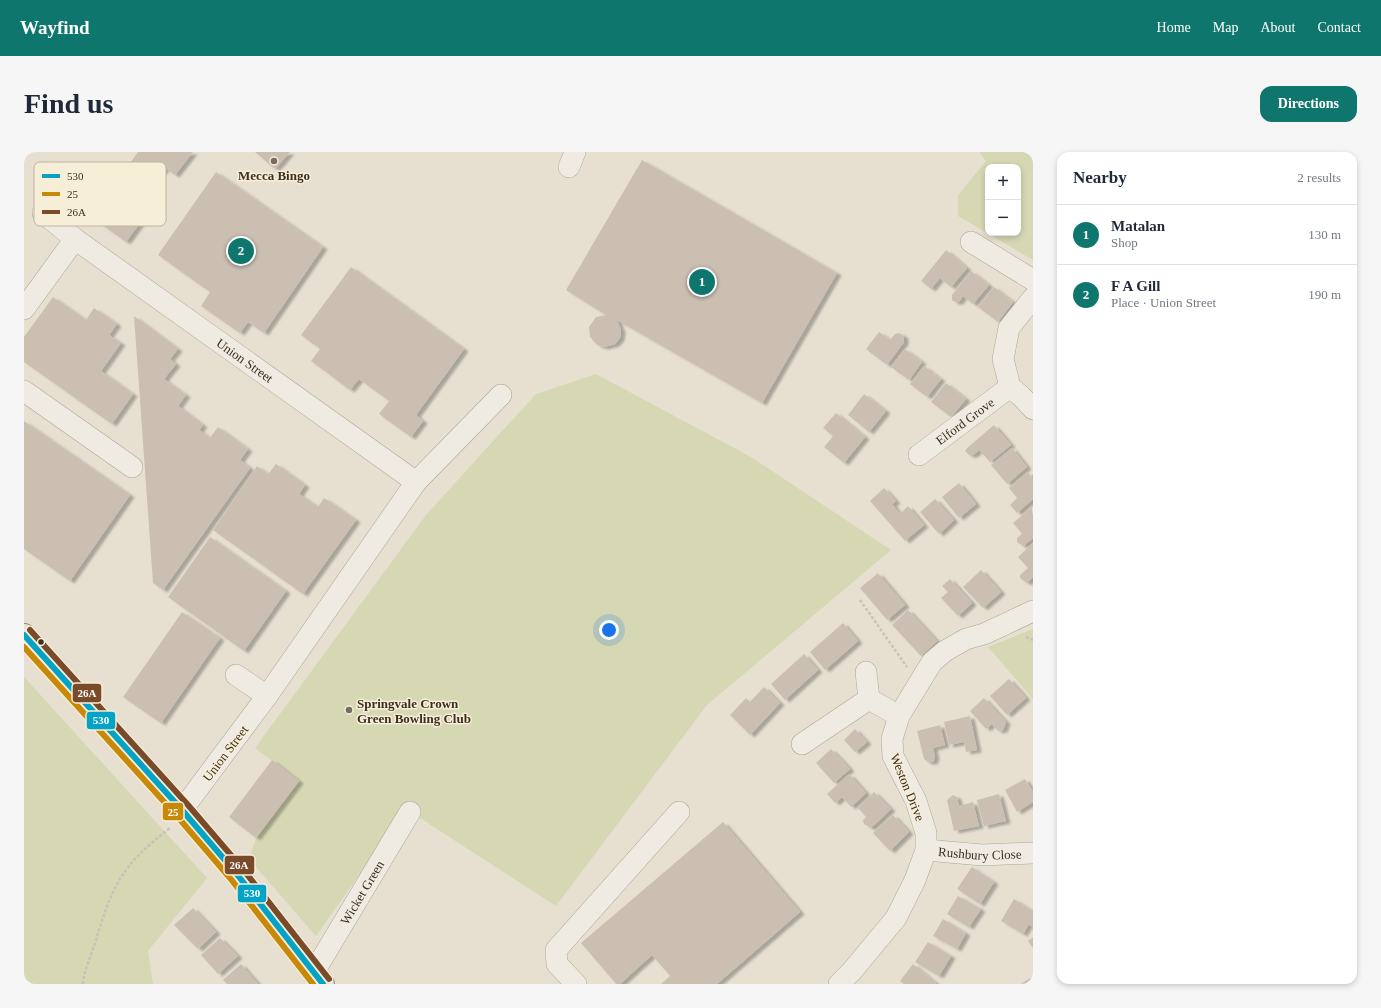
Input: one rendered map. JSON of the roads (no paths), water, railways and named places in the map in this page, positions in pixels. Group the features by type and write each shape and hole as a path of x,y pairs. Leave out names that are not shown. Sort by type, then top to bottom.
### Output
{"main road":[{"path":"24,635 236,873 318,978"}],"street":[{"name":"Union Street","path":"59,226 75,239 416,482"},
{"path":"24,309 75,239"},
{"path":"972,242 1025,275"},
{"path":"1033,298 1009,328 1003,358 1010,387 1033,409"},
{"name":"Elford Grove","path":"920,455 1010,387"},
{"path":"24,391 132,467"},
{"name":"Union Street","path":"184,813 416,482 501,395"},
{"name":"Weston Drive","path":"839,984 852,971 896,918 915,880 926,850 926,833 916,801 893,756 892,739 899,716 932,662 945,651 966,639 984,634 1033,612"},
{"path":"866,672 869,699"},
{"path":"236,674 267,696"},
{"path":"869,699 899,716"},
{"path":"802,744 869,699"},
{"name":"Wicket Green","path":"318,978 410,812"},
{"path":"576,984 557,964 556,950 679,812"},
{"name":"Rushbury Close","path":"926,850 982,855 1033,852"}],"place":[{"name":"Mecca Bingo","path":"274,161"},
{"name":"F A Gill","path":"241,251"},
{"name":"Matalan","path":"702,282"},
{"name":"Springvale Crown Green Bowling Club","path":"349,710"}]}
